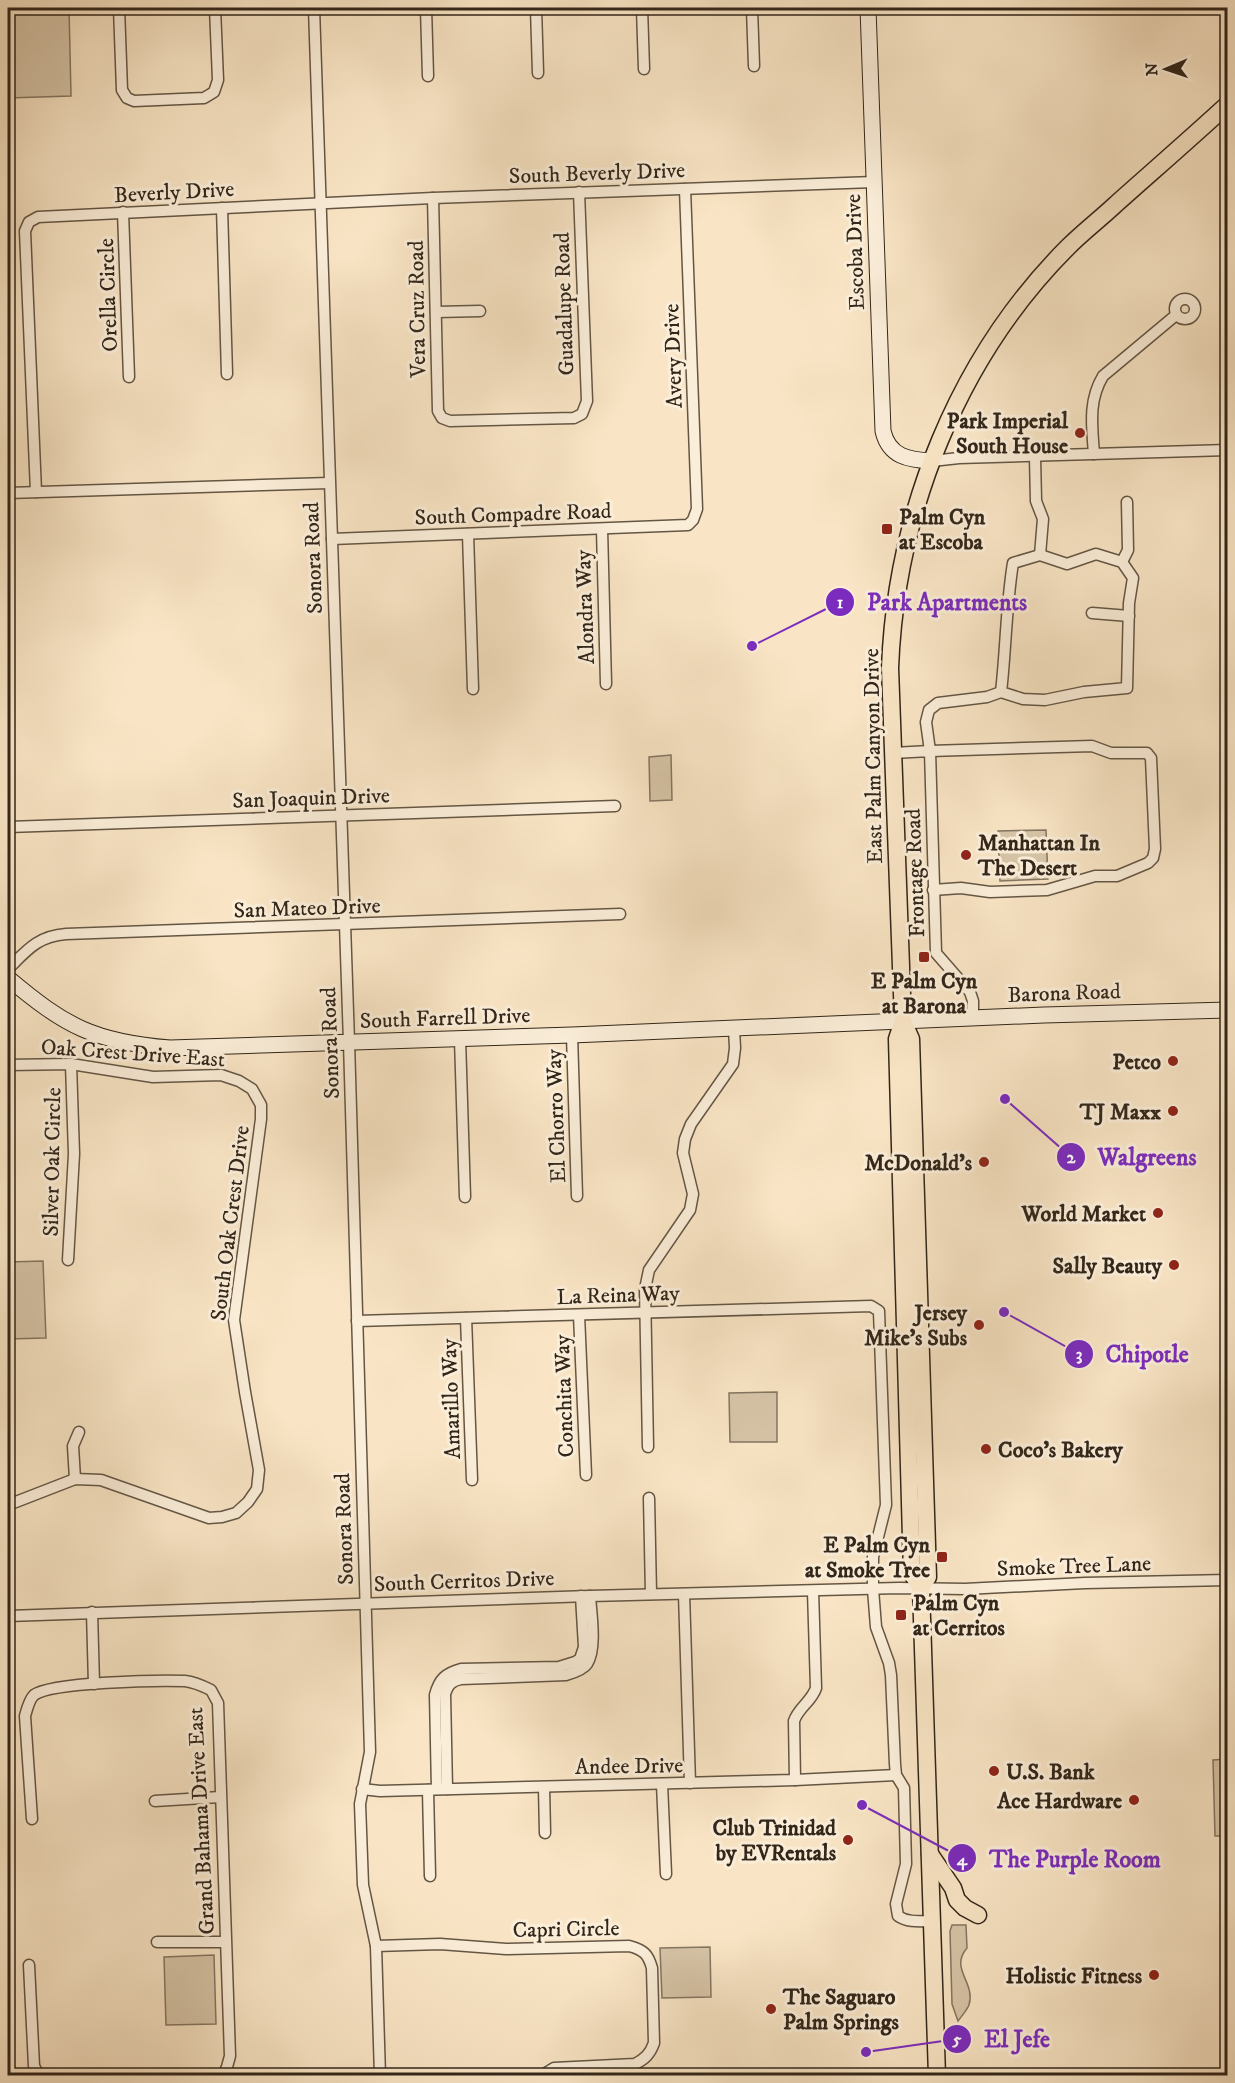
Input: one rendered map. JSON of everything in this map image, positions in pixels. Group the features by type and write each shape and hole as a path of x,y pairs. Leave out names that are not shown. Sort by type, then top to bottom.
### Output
{"main road":[{"name":"East Palm Canyon Drive","path":"937,2076 921,1588 928,1577 925,1455 911,1039 903,1021 890,668 891,633 903,556 932,461 941,437 992,339 1027,293 1068,247 1227,105"},
{"path":"930,1853 953,1888 957,1900 965,1908 978,1915"}],"street":[{"path":"119,8 122,90 127,98 134,101 204,98 214,92 218,80 215,8"},
{"name":"Sonora Road","path":"314,8 370,1752 360,1804 363,1885 376,1946 380,2076"},
{"path":"426,8 428,76"},
{"path":"536,8 538,73"},
{"path":"642,8 644,69"},
{"path":"752,8 754,66"},
{"name":"Escoba Drive","path":"868,8 883,430 887,443 902,456 912,460 932,461"},
{"name":"South Beverly Drive","path":"321,203 874,182"},
{"name":"Avery Drive","path":"686,189 697,509 693,520"},
{"name":"Guadalupe Road","path":"442,418 450,421 574,418 582,414 587,402 579,192"},
{"name":"Vera Cruz Road","path":"433,198 438,411 442,418"},
{"name":"Beverly Drive","path":"36,492 25,231 29,222 38,217 321,203"},
{"path":"222,208 227,374"},
{"name":"Orella Circle","path":"123,212 129,377"},
{"path":"435,312 480,311"},
{"path":"1094,454 1092,402 1103,376 1176,315"},
{"path":"932,461 1227,450"},
{"path":"1035,457 1036,501 1043,519 1040,555"},
{"path":"8,493 329,483"},
{"path":"1122,562 1128,550 1127,502"},
{"name":"South Compadre Road","path":"332,539 676,527 688,525 693,520"},
{"name":"Alondra Way","path":"602,529 606,684"},
{"path":"468,534 472,689"},
{"path":"1096,554 1122,562 1133,578 1129,616 1127,688 1084,692 1046,700 1023,699 1001,692 1006,648 1007,598 1013,563 1040,555 1067,564 1096,554"},
{"path":"1092,613 1129,616"},
{"name":"Frontage Road","path":"973,1018 973,1001 970,992 936,953 930,751 926,722 929,710 938,702 987,697 1001,692"},
{"path":"893,753 1092,746 1111,753 1147,753 1151,758 1155,849 1153,858 1148,863 1117,876 1095,876 1047,890 990,892 968,888 933,890"},
{"name":"San Joaquin Drive","path":"8,827 615,807"},
{"name":"San Mateo Drive","path":"8,969 35,943 52,935 620,915"},
{"name":"South Farrell Drive","path":"8,978 39,1005 69,1024 122,1043 170,1048 572,1035 903,1021"},
{"name":"Barona Road","path":"903,1021 1227,1010"},
{"path":"648,1447 645,1289 649,1270 690,1210 693,1194 683,1153 685,1139 692,1124 733,1064 734,1029"},
{"name":"El Chorro Way","path":"572,1035 577,1196"},
{"path":"460,1039 465,1197"},
{"name":"Oak Crest Drive East","path":"8,1065 71,1064 153,1077 221,1076 239,1081 252,1089"},
{"name":"Silver Oak Circle","path":"68,1260 74,1154 71,1064"},
{"name":"South Oak Crest Drive","path":"75,1479 102,1480 209,1518 222,1517 236,1512 248,1503 257,1489 259,1470 234,1320 261,1119 261,1105 252,1089"},
{"name":"La Reina Way","path":"357,1321 871,1306 879,1311 886,1505 873,1557 873,1589"},
{"name":"Conchita Way","path":"579,1316 586,1475"},
{"name":"Amarillo Way","path":"466,1318 472,1480"},
{"path":"8,1504 75,1479 73,1446 78,1432"},
{"path":"649,1498 651,1594"},
{"name":"Smoke Tree Lane","path":"921,1588 965,1589 1085,1583 1227,1580"},
{"name":"South Cerritos Drive","path":"8,1616 365,1602 921,1588"},
{"path":"873,1589 876,1628 890,1663 897,1775 903,1788 906,1864 896,1904 898,1916 908,1921 932,1920"},
{"path":"795,1780 794,1721 796,1715 814,1696 816,1688 813,1591"},
{"path":"684,1594 690,1783"},
{"path":"430,1876 445,1694 448,1685 461,1679 566,1675 587,1665 592,1650 586,1596"},
{"path":"92,1612 94,1684"},
{"name":"Grand Bahama Drive East","path":"32,1819 26,1716 28,1704 33,1696 48,1688 94,1684 187,1681 211,1690 218,1703 230,2056 223,2076"},
{"name":"Andee Drive","path":"362,1789 437,1790 897,1775"},
{"path":"662,1784 666,1874"},
{"path":"544,1787 545,1833"},
{"path":"155,1801 220,1797"},
{"path":"157,1942 225,1942"},
{"name":"Capri Circle","path":"376,1946 440,1944 506,1949 629,1946 642,1949 649,1956 652,1968 654,2043 651,2051 635,2064 554,2068 541,2076"},
{"path":"29,1965 34,2066 39,2076"}],"shaded area":[{"path":"8,8 69,8 71,96 8,98"},
{"path":"671,755 672,800 650,801 649,757"},
{"path":"1046,830 1048,879 1000,881 998,831"},
{"path":"43,1261 46,1338 8,1339 8,1262"},
{"path":"777,1392 777,1442 730,1442 729,1393"},
{"path":"1227,1759 1227,1836 1215,1836 1213,1760"},
{"path":"952,1925 966,1925 967,1948 961,1963 970,1997 968,2007 958,2021 952,2004 950,1931"},
{"path":"710,1947 711,1997 662,1998 660,1948"},
{"path":"214,1955 216,2024 166,2025 164,1957"}],"place":[{"name":"Park Imperial South House","path":"1080,433"},
{"name":"Palm Cyn at Escoba","path":"887,529"},
{"name":"Park Apartments","path":"752,646"},
{"name":"Manhattan In The Desert","path":"966,855"},
{"name":"E Palm Cyn at Barona","path":"924,957"},
{"name":"Petco","path":"1173,1061"},
{"name":"Walgreens","path":"1005,1099"},
{"name":"TJ Maxx","path":"1173,1111"},
{"name":"McDonald's","path":"984,1162"},
{"name":"World Market","path":"1158,1213"},
{"name":"Sally Beauty","path":"1174,1265"},
{"name":"Chipotle","path":"1004,1312"},
{"name":"Jersey Mike's Subs","path":"979,1325"},
{"name":"Coco's Bakery","path":"986,1449"},
{"name":"E Palm Cyn at Smoke Tree","path":"942,1557"},
{"name":"Palm Cyn at Cerritos","path":"901,1615"},
{"name":"U.S. Bank","path":"994,1771"},
{"name":"Ace Hardware","path":"1134,1800"},
{"name":"The Purple Room","path":"862,1805"},
{"name":"Club Trinidad by EVRentals","path":"848,1840"},
{"name":"Holistic Fitness","path":"1154,1975"},
{"name":"The Saguaro Palm Springs","path":"771,2009"},
{"name":"El Jefe","path":"866,2052"}]}
